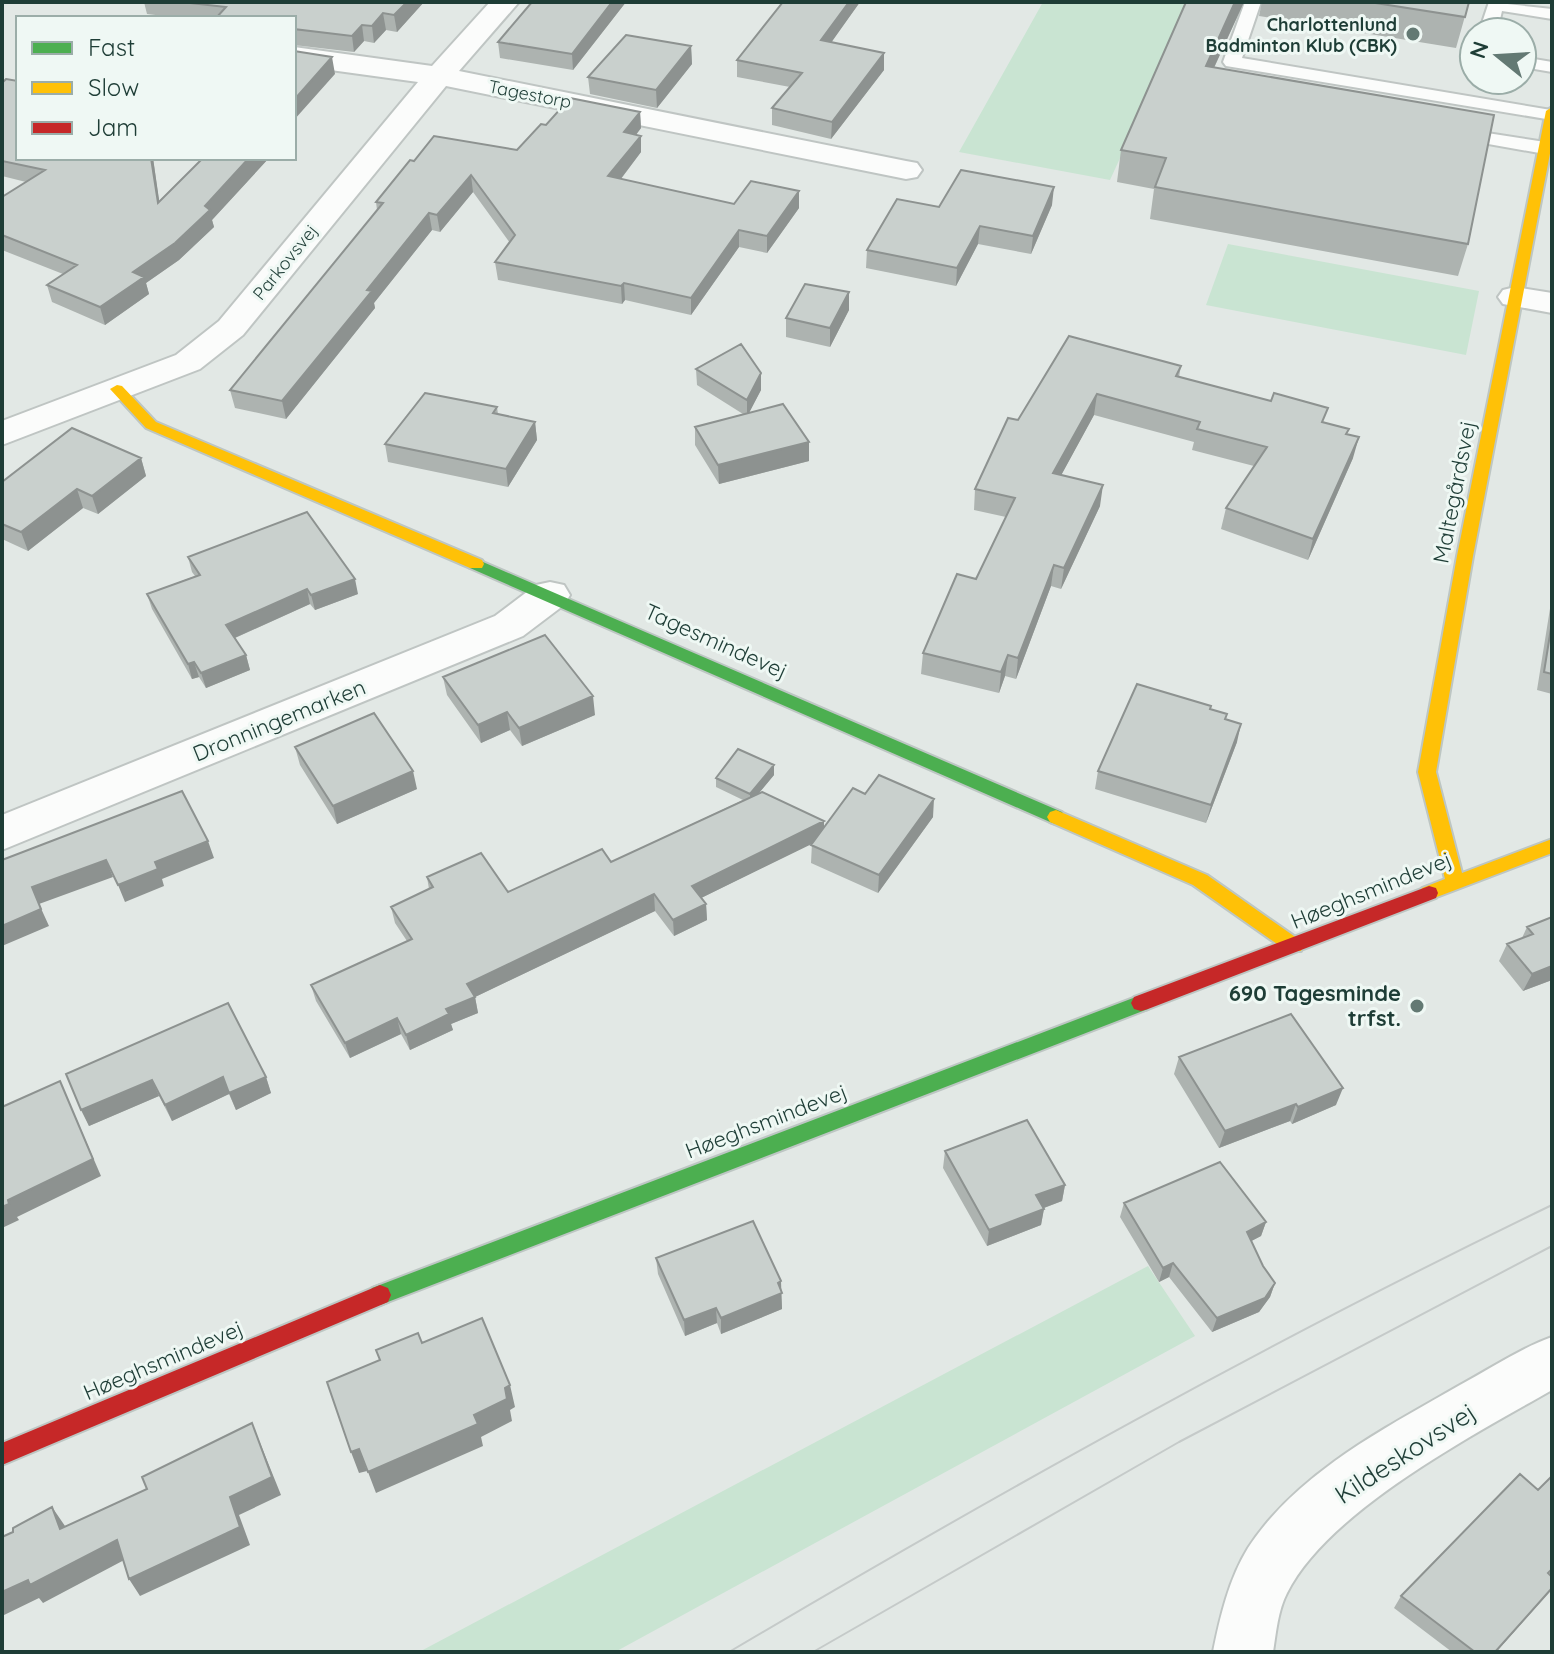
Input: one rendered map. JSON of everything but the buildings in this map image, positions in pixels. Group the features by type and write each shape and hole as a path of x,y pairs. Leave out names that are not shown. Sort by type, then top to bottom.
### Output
{"street":[{"name":"Parkovsvej","path":"2,434 188,362 231,328 439,76 505,2"},
{"name":"Tagestorp","path":"296,56 439,76 906,170"},
{"name":"Maltegårdsvej","path":"1455,882 1427,772 1552,113"},
{"path":"1515,297 1552,303"},
{"name":"Tagesmindevej","path":"117,389 151,425 550,595 1200,880 1294,946"},
{"name":"Dronningemarken","path":"2,833 509,626 550,595"},
{"name":"Høeghsmindevej","path":"2,1454 434,1272 1552,846"},
{"name":"Kildeskovsvej","path":"1243,1652 1249,1624 1269,1567 1297,1532 1337,1494 1423,1437 1552,1362"}],"lane":[{"path":"1253,2 1232,62 1552,113"},
{"path":"1492,16 1495,5 1552,14"},
{"path":"1266,89 1273,69"},
{"path":"1435,129 1545,148"}],"green space":[{"path":"1043,2 1172,2 1190,5 1110,180 959,152"},
{"path":"1228,244 1479,291 1466,355 1206,305"},
{"path":"1148,1266 1195,1336 615,1652 419,1652"}],"tram line":[{"path":"729,1652 931,1534 1239,1364 1552,1205"},
{"path":"813,1652 1179,1442 1552,1246"}],"traffic: fast":[{"path":"476,564 1056,817"},
{"path":"380,1295 1141,1003"}],"traffic: slow":[{"path":"1455,882 1427,772 1465,556 1552,111"},
{"path":"117,389 151,425 476,564"},
{"path":"1056,817 1200,880 1294,946"},
{"path":"1429,893 1552,846"}],"traffic: jam":[{"path":"1141,1003 1429,893"},
{"path":"2,1454 380,1295"}],"place":[{"name":"Charlottenlund Badminton Klub (CBK)","path":"1413,34"},
{"name":"690 Tagesminde trfst.","path":"1417,1006"}]}
